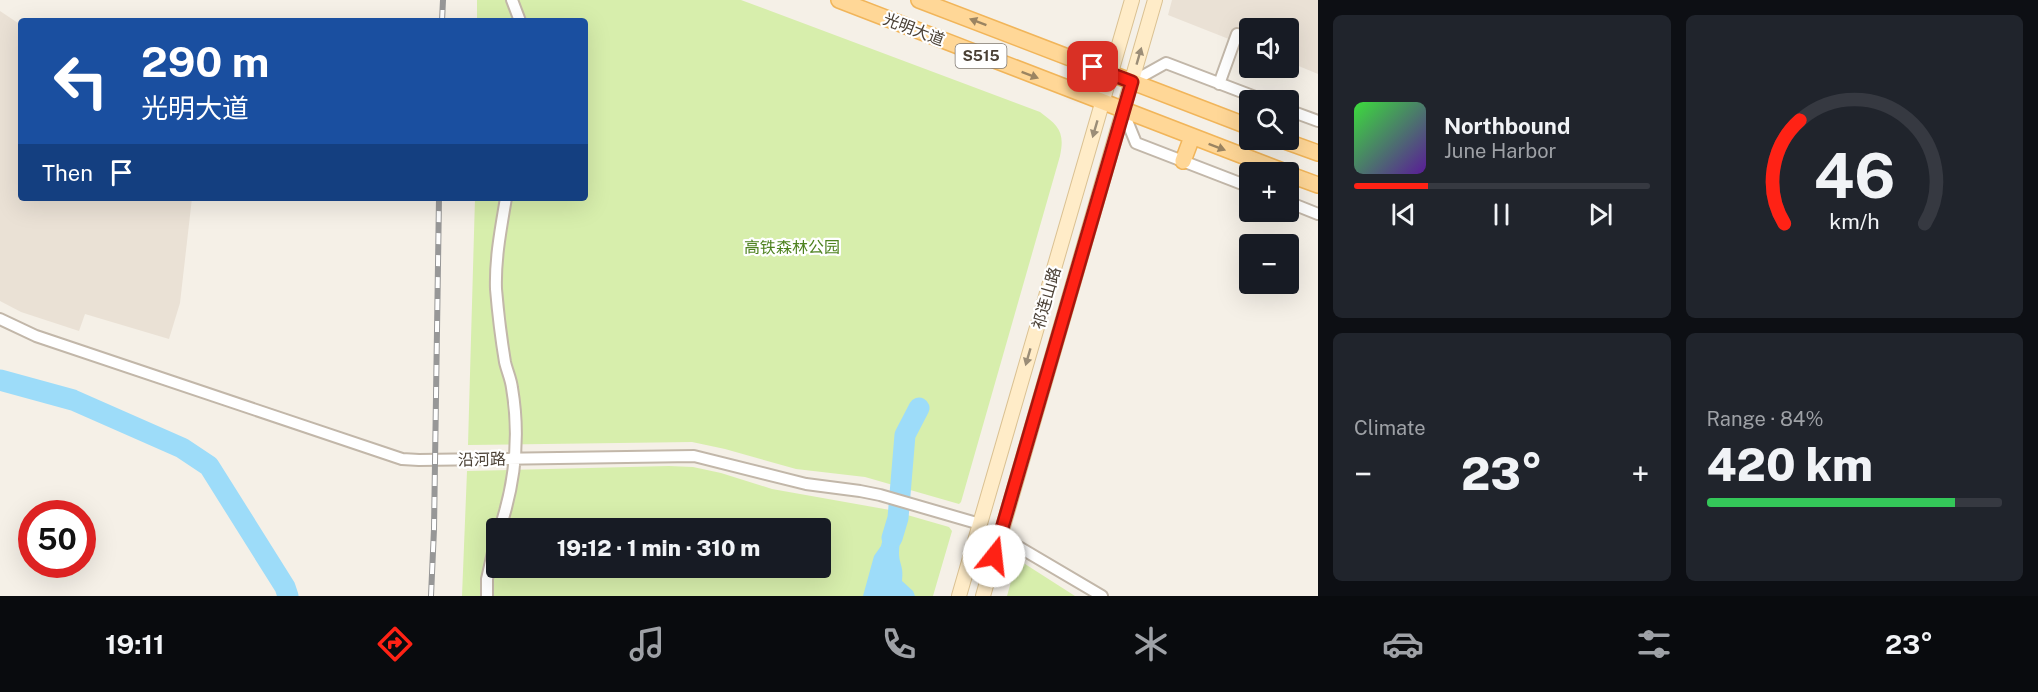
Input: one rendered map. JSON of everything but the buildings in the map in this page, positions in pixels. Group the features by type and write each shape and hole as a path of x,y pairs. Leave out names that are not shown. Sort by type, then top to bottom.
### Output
{"main road":[{"name":"光明大道","path":"839,0 1258,162"},
{"name":"光明大道","path":"919,0 1239,123"},
{"name":"祁连山路","path":"959,596 1132,0"},
{"name":"祁连山路","path":"983,596 1155,0"},
{"path":"1183,161 1192,137"},
{"path":"1299,146 1318,153"},
{"name":"光明大道","path":"1299,178 1318,185"}],"street":[{"path":"512,0 519,18"},
{"path":"1220,84 1237,34"},
{"path":"1132,82 1166,63 1239,91"},
{"path":"1123,111 1136,143 1239,183"},
{"path":"1299,114 1318,121"},
{"path":"503,518 509,500 515,459 516,424 512,387 502,341 496,287 496,265 506,201"},
{"path":"1299,206 1318,214"},
{"name":"沿河路","path":"0,319 36,336 402,459 694,456 806,484 880,495 980,524"},
{"path":"1000,536 1102,596"},
{"path":"487,578 487,596"}],"shaded area":[{"path":"1172,0 1318,0 1318,74 1299,66 1299,18 1239,18 1239,43 1168,15"},
{"path":"0,11 18,23 18,201 192,201 180,303 169,339 85,314 79,331 21,312 0,301"}],"green space":[{"name":"高铁森林公园","path":"477,0 741,0 1040,112 1052,121 1061,135 1060,156 959,504 865,477 796,469 692,442 468,445 475,201 588,201 588,18 477,18"},
{"path":"693,467 772,489 890,510 949,527 952,531 933,596 462,596 467,471"},
{"path":"1021,562 1075,596 1007,596 1016,564"}],"water":[{"path":"890,510 908,515 901,538 899,557 902,581 915,596 863,596 874,556 881,546"}],"waterway":[{"path":"0,380 73,400 182,448 209,466 285,587 288,596"},
{"path":"892,538 898,518 905,435 919,408"}],"railway":[{"path":"442,18 443,0"},
{"path":"431,596 439,201"}],"route":[{"path":"994,556 1132,82 1093,67"}]}
